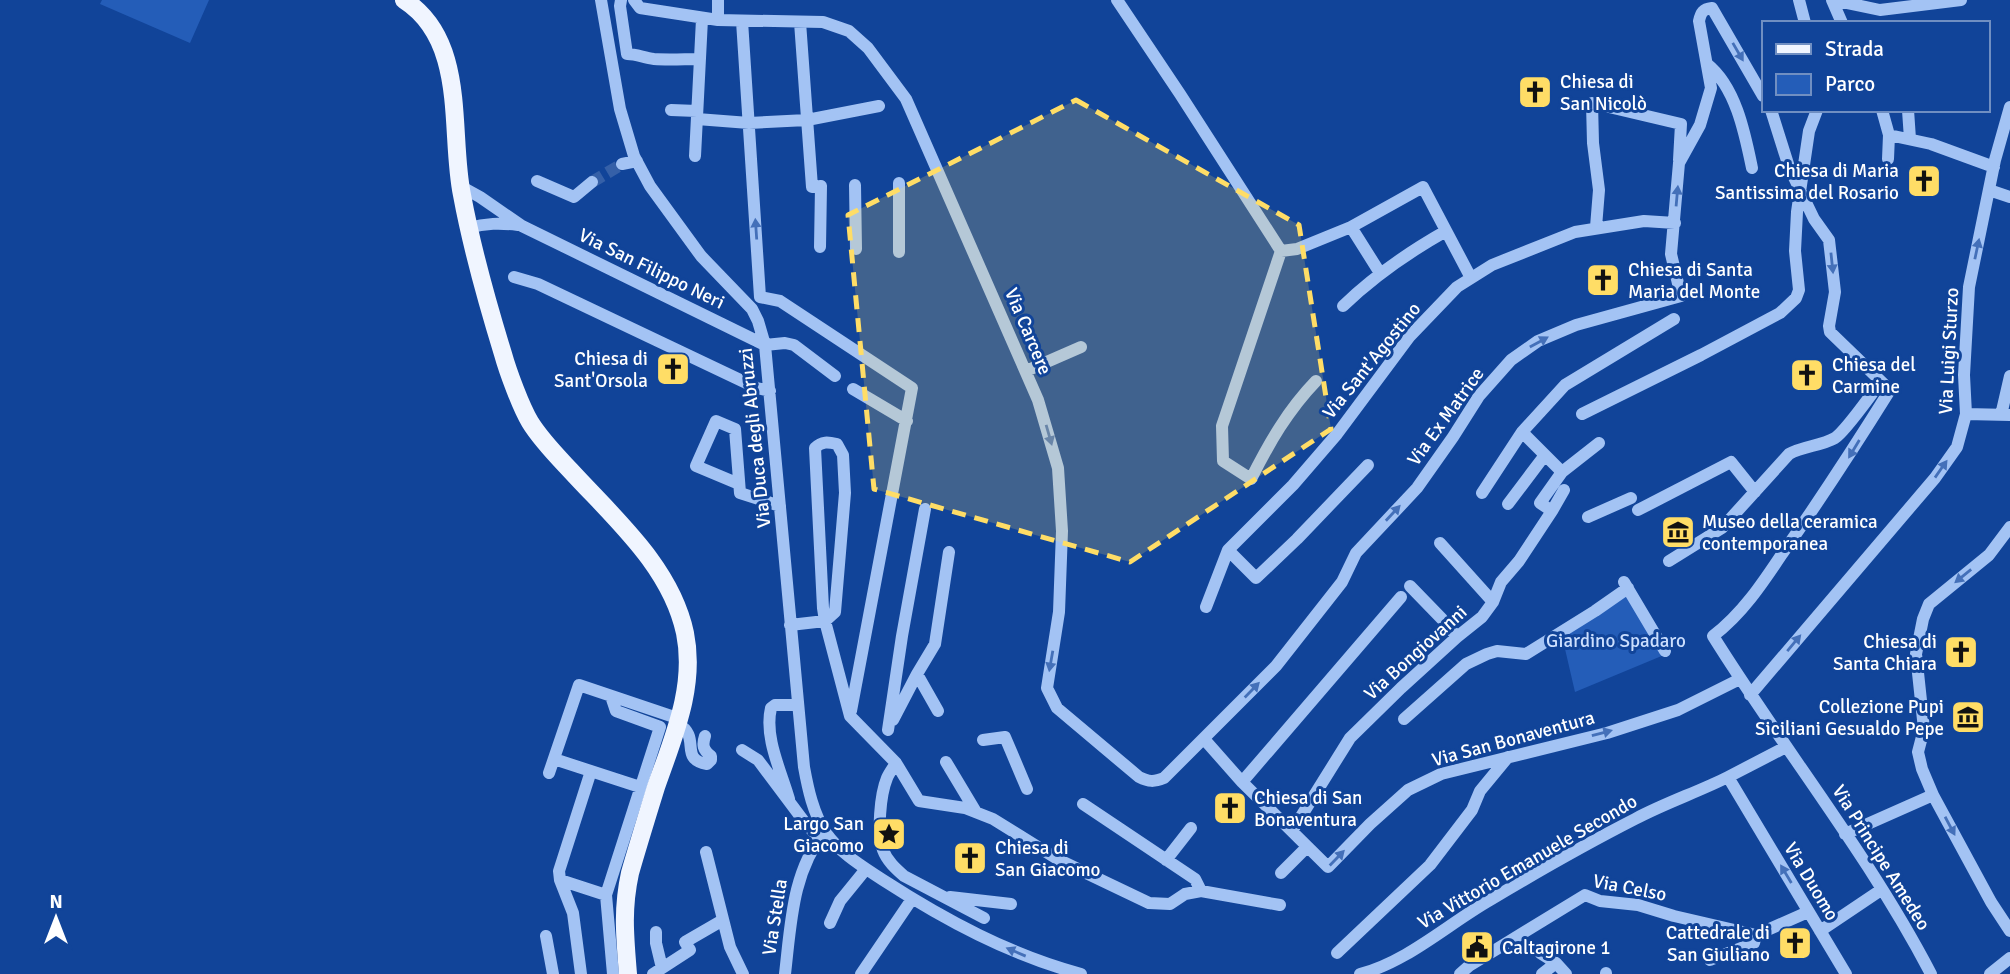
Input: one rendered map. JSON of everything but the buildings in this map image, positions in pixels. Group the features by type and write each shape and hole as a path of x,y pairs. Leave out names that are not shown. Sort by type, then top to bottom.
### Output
{"main road":[{"path":"404,0 421,13 443,51 451,79 460,186 468,228 504,360 530,422 554,453 642,548 663,579 685,634 686,689 673,723 624,899 628,974"}],"street":[{"name":"Via Duca degli Abruzzi","path":"601,0 620,109 637,161 650,186 701,256 752,309 765,345 804,767 822,834"},
{"path":"621,0 627,54 655,59 700,60"},
{"name":"Via Carcere","path":"634,0 640,8 702,19 823,22 849,31 868,48 906,100 1038,400 1058,468 1062,531 1059,612 1047,688 1051,699 1057,708 1147,781 1155,782 1164,778 1204,739"},
{"path":"718,0 718,20"},
{"path":"1117,0 1281,251"},
{"path":"1799,0 1804,21"},
{"path":"1832,0 1847,2 1880,16 1961,0"},
{"path":"1832,0 1841,21"},
{"name":"Via Ex Matrice","path":"1204,739 1276,666 1342,582 1356,553 1417,488 1479,397 1511,360 1538,341 1576,325 1682,296 1671,254 1671,234 1675,223 1679,163 1700,125 1711,88 1699,21 1705,9 1712,8 1762,94"},
{"path":"695,156 702,19"},
{"path":"742,22 760,297 752,309"},
{"path":"800,22 820,247"},
{"path":"1707,64 1718,73 1739,115 1752,168"},
{"path":"1596,227 1599,190 1593,142 1592,103 1681,124 1679,163"},
{"path":"671,110 749,123 807,120 879,106"},
{"name":"Via Luigi Sturzo","path":"1750,695 1935,478 1957,447 1966,414 1964,375 1969,287 1994,167 2010,107"},
{"path":"1669,561 1722,528 1789,454 1838,436 1885,386 1830,332 1835,292 1829,240 1814,219 1789,167 1772,112"},
{"path":"1582,414 1780,313 1796,298 1799,290 1795,251 1797,212 1809,131 1816,112"},
{"path":"1883,112 1889,135 1888,159"},
{"path":"1908,112 1910,139"},
{"path":"1889,135 1931,144 1994,167"},
{"path":"622,164 637,161"},
{"path":"537,181 573,197 592,182"},
{"path":"899,183 899,252"},
{"path":"855,185 856,249"},
{"path":"460,186 522,226"},
{"path":"1281,251 1297,249 1351,227 1423,187 1471,278"},
{"path":"1989,190 2010,197"},
{"name":"Via Sant'Agostino","path":"1206,607 1228,550 1293,485 1410,336 1457,287 1492,265 1575,232 1644,221 1675,223"},
{"path":"468,228 498,223 522,226"},
{"name":"Via San Filippo Neri","path":"522,226 765,345"},
{"path":"1351,227 1380,273"},
{"path":"1343,306 1380,273 1446,231"},
{"path":"1281,251 1222,426 1223,461 1251,479 1269,443 1297,401 1316,381"},
{"path":"514,277 538,284 757,388 770,391"},
{"path":"760,297 780,301 912,388 850,716"},
{"path":"1482,493 1522,432 1564,385 1674,319"},
{"path":"765,345 794,345 835,376"},
{"path":"1026,371 1081,347"},
{"path":"1966,414 2005,415 2010,376"},
{"name":"Via Principe Amedeo","path":"1885,386 1826,493 1732,622 1713,636 1750,695 1814,785 1931,974"},
{"path":"853,389 906,421"},
{"path":"739,484 696,466 716,421 735,429 740,493 780,506"},
{"path":"1522,432 1562,472"},
{"path":"790,625 825,621 835,612 845,493 844,455 837,444 820,443 815,448 825,621 850,716 896,763 919,801 965,808 993,819 1059,860 1149,903 1170,904 1185,894 1201,891 1280,905"},
{"path":"1552,511 1540,503 1562,472 1599,443"},
{"path":"1508,504 1545,455"},
{"path":"1638,510 1731,462 1755,492"},
{"path":"1228,550 1256,578 1368,465"},
{"name":"Via Bongiovanni","path":"1292,831 1350,738 1401,688 1482,617 1493,602 1500,582 1518,561 1564,490"},
{"path":"1588,517 1632,498"},
{"path":"888,730 925,509"},
{"path":"2010,527 1989,555 1929,604 1916,654 1924,729 1918,752 1919,760 1933,795 1991,902 2010,931"},
{"path":"1440,543 1493,602"},
{"path":"877,743 888,730 935,644 949,552"},
{"path":"1404,719 1466,664 1497,651 1526,654 1595,611 1626,585 1665,651"},
{"path":"1410,586 1457,637"},
{"path":"1242,782 1401,597"},
{"path":"917,674 938,711"},
{"name":"Via San Bonaventura","path":"1204,739 1242,782 1328,867 1408,790 1441,774 1607,733 1678,710 1740,679"},
{"path":"549,773 579,685 685,728 691,737 691,753 694,759 707,764 711,756 703,745 705,736"},
{"path":"611,696 615,711 673,723"},
{"path":"789,799 774,751 769,716 775,705 798,705"},
{"path":"613,974 606,895 640,787 673,723"},
{"path":"983,740 1006,737 1027,789"},
{"name":"Via Vittorio Emanuele Secondo","path":"1360,974 1376,970 1490,900 1618,828 1715,784 1786,747"},
{"path":"742,750 758,760 806,824 866,869 912,899 988,941 1048,965 1081,974"},
{"path":"1337,953 1430,865 1472,810 1480,791 1508,757"},
{"path":"554,759 640,787"},
{"path":"946,762 976,812"},
{"path":"896,763 887,778 882,798 880,839 884,853 904,876 984,918"},
{"path":"581,974 573,913 559,871 591,771"},
{"name":"Via Duomo","path":"1728,777 1846,974"},
{"path":"1845,834 1933,795"},
{"path":"1083,803 1195,879 1201,891"},
{"path":"1166,860 1191,828"},
{"name":"Via Stella","path":"785,974 798,878 812,846 822,834"},
{"path":"1281,873 1307,846"},
{"path":"706,852 730,947 743,974"},
{"path":"830,923 840,901 866,869"},
{"path":"560,880 606,895"},
{"path":"1819,931 1881,890"},
{"name":"Via Celso","path":"1460,974 1585,895 1600,901 1638,905 1756,935"},
{"path":"943,897 1012,904"},
{"path":"861,974 912,899"},
{"path":"1710,960 1754,943 1756,935 1808,912"},
{"path":"656,932 658,971 690,950 685,942 723,919"},
{"path":"546,936 553,974"},
{"path":"1540,953 1556,963 1566,974"},
{"path":"1995,973 2010,958"},
{"path":"1542,974 1556,963"}],"highlighted area":[{"path":"1076,100 1299,225 1331,429 1130,562 874,489 848,215"}],"green space":[{"path":"102,0 209,0 190,43 100,4"},
{"name":"Giardino Spadaro","path":"1626,595 1664,655 1575,692 1562,636"}],"tunnel":[{"path":"592,182 622,164"}],"place":[{"name":"Chiesa di San Nicolò","path":"1535,92"},
{"name":"Chiesa di Maria Santissima del Rosario","path":"1924,181"},
{"name":"Chiesa di Santa Maria del Monte","path":"1603,280"},
{"name":"Chiesa di Sant'Orsola","path":"673,369"},
{"name":"Chiesa del Carmine","path":"1807,375"},
{"name":"Museo della ceramica contemporanea","path":"1678,532"},
{"name":"Chiesa di Santa Chiara","path":"1961,652"},
{"name":"Collezione Pupi Siciliani Gesualdo Pepe","path":"1968,717"},
{"name":"Chiesa di San Bonaventura","path":"1230,808"},
{"name":"Largo San Giacomo","path":"889,834"},
{"name":"Chiesa di San Giacomo","path":"970,858"},
{"name":"Cattedrale di San Giuliano","path":"1795,943"},
{"name":"Caltagirone 1","path":"1477,947"}]}
